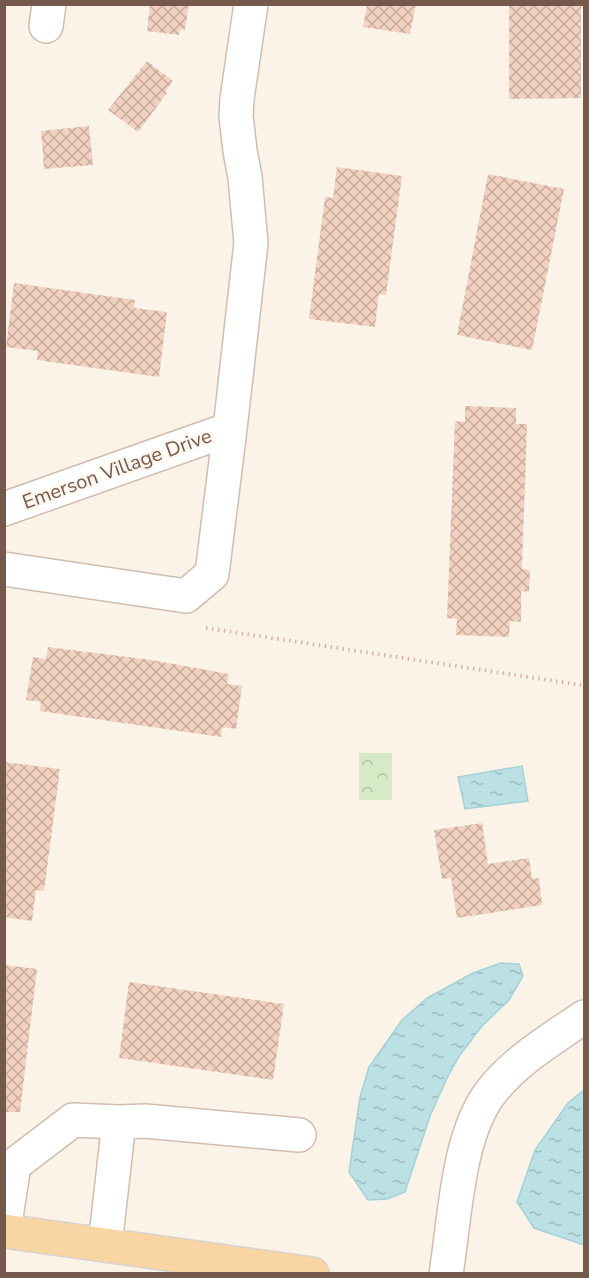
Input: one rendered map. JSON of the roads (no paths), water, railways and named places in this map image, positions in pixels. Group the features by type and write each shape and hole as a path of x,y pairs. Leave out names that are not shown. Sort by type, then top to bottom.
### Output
{"main road":[{"path":"4,1230 312,1274"}],"street":[{"name":"Emerson Village Drive","path":"4,569 186,596 212,574 251,243 236,116 251,4"},
{"name":"Emerson Village Drive","path":"4,509 230,429"},
{"path":"446,1274 465,1144 476,1117 491,1092 523,1061 585,1017"},
{"path":"4,1230 14,1165 73,1120 119,1122 145,1120 299,1135"},
{"path":"105,1245 119,1122"}],"water":[{"path":"522,766 528,801 465,809 458,777"},
{"path":"501,963 519,964 523,976 509,1000 482,1026 460,1055 448,1076 430,1116 405,1192 387,1199 368,1200 349,1172 360,1097 369,1067 402,1020 427,998 473,973"},
{"path":"584,1090 584,1245 534,1228 517,1202 535,1150 568,1103"}]}
